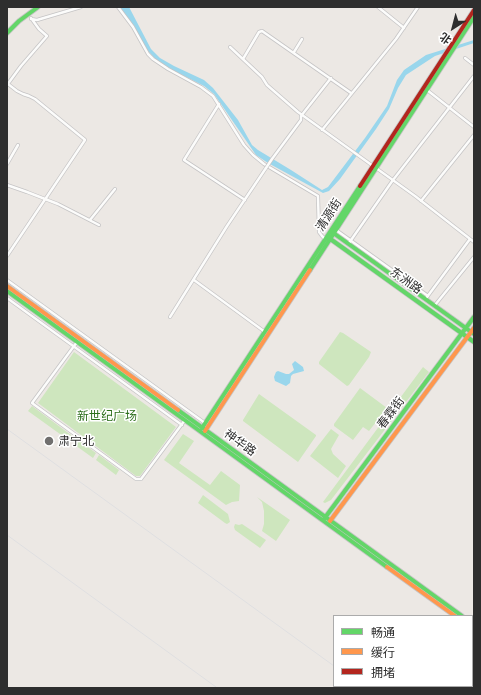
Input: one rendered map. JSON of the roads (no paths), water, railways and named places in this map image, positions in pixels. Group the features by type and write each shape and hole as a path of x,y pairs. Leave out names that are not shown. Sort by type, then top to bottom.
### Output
{"main road":[{"path":"7,33 38,7"},
{"name":"清源街","path":"203,430 205,423 333,231 474,10"},
{"name":"清源街","path":"374,167 427,90 474,17"},
{"name":"东洲路","path":"333,231 427,298 434,305 466,328 473,331"},
{"name":"清源街","path":"203,430 327,238"},
{"name":"东洲路","path":"327,238 474,342"},
{"name":"神华路","path":"7,286 324,519 461,615"},
{"name":"神华路","path":"7,291 185,420 203,430"},
{"name":"春霖街","path":"324,519 474,317"},
{"name":"春霖街","path":"329,522 473,331"},
{"name":"神华路","path":"329,522 454,615"}],"street":[{"path":"29,16 33,20 37,20 81,7"},
{"path":"118,7 148,54 168,69 205,90 219,104 244,145 253,155 264,164 318,196 319,232 322,236 327,238"},
{"path":"378,7 404,28"},
{"path":"322,130 404,28 418,7"},
{"path":"7,256 81,146 84,139 35,99 17,92 7,85 47,36 39,29 29,16"},
{"path":"243,59 260,30 294,52 351,93"},
{"path":"294,52 302,39"},
{"path":"230,47 262,77 272,90 302,116 358,154 422,201 474,242"},
{"path":"465,58 474,65"},
{"path":"349,242 393,180 474,76"},
{"path":"170,317 272,159 331,78"},
{"path":"427,90 474,127"},
{"path":"219,104 184,160 245,200"},
{"path":"422,201 474,135"},
{"path":"7,164 18,145"},
{"path":"7,186 45,199 99,225"},
{"path":"90,220 115,188"},
{"path":"427,298 470,240"},
{"path":"434,305 474,256"},
{"path":"7,280 205,423"},
{"path":"194,280 265,332"},
{"path":"7,298 182,425"},
{"path":"77,342 32,403 129,474 136,479 141,479 185,420"}],"water":[{"path":"120,7 129,7 151,49 160,58 204,80 213,88 238,120 252,145 322,190 328,187 387,106 397,80 404,70 426,55 474,40 474,43 435,56 406,75 398,88 389,109 376,129 340,179 329,191 323,193 256,155 214,94 204,86 172,70 155,59 148,51"},
{"path":"295,361 303,367 304,371 293,374 291,376 290,383 286,386 275,381 274,377 276,372 278,371 289,374 294,370 292,364"}],"railway":[{"path":"7,429 333,665"},
{"path":"7,535 216,687"}],"place":[{"name":"肃宁北","path":"49,441"}],"park label":[{"name":"新世纪广场","path":"107,416"}]}
